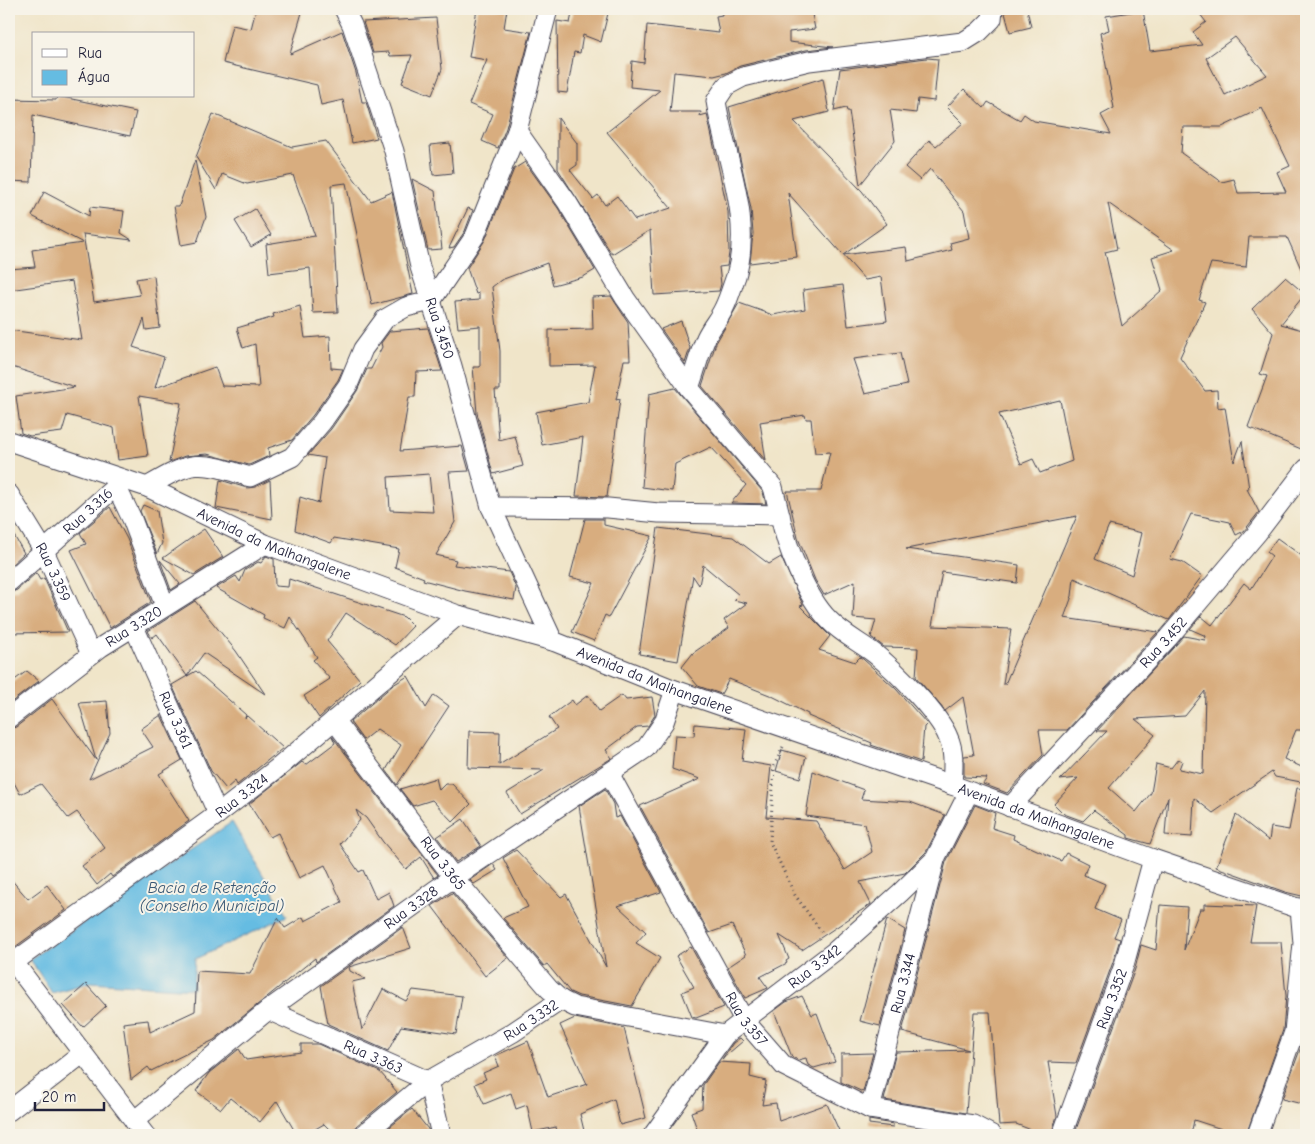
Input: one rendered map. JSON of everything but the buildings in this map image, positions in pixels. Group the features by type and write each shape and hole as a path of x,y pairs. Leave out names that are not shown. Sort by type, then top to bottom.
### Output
{"street":[{"name":"Rua 3.450","path":"344,9 352,26 394,150 420,267 452,366 491,507 553,640"},
{"path":"147,487 179,468 211,465 250,477 292,457 322,422 348,385 363,350 385,319 406,307 431,301 475,236 518,131 548,9"},
{"path":"689,388 706,338 723,310 731,291 739,258 742,227 730,155 720,123 716,101 726,86 743,78 809,61 964,42 979,32 992,19 993,9"},
{"path":"518,131 567,202 625,298 689,388 773,487 784,533 804,584 829,620 877,655 940,723 948,737 961,789"},
{"name":"Avenida da Malhangalene","path":"9,441 118,483 147,487 265,544 458,615 553,640 675,690 1303,910"},
{"name":"Rua 3.452","path":"1010,807 1168,638 1258,532 1306,469"},
{"path":"118,483 165,606"},
{"name":"Rua 3.316","path":"9,582 118,483"},
{"name":"Rua 3.359","path":"9,494 44,551 91,654"},
{"path":"491,507 608,508 660,513 780,514"},
{"name":"Rua 3.320","path":"9,718 91,654 265,544"},
{"name":"Rua 3.324","path":"11,959 218,814 334,720 458,615"},
{"name":"Rua 3.361","path":"134,627 218,814"},
{"name":"Rua 3.328","path":"140,1128 268,1010 454,878 646,748 664,722 675,690"},
{"name":"Rua 3.365","path":"334,720 454,878 549,989 561,1000"},
{"name":"Rua 3.357","path":"609,773 744,1020 784,1066 870,1109 973,1125 992,1135"},
{"name":"Rua 3.342","path":"653,1135 725,1035 835,951 900,893 935,858 961,789"},
{"name":"Rua 3.344","path":"870,1109 935,858"},
{"name":"Rua 3.352","path":"1062,1135 1124,965 1153,859"},
{"path":"1257,1135 1294,1032 1304,943 1303,910"},
{"path":"11,959 140,1128"},
{"name":"Rua 3.332","path":"363,1135 428,1081 512,1033 561,1000 575,1007 725,1035"},
{"name":"Rua 3.363","path":"268,1010 428,1081"},
{"path":"9,1111 82,1054"},
{"path":"428,1081 442,1135"}],"path":[{"path":"790,729 774,766 770,842 794,895 835,951"}],"water":[{"name":"Bacia de Retenção (Conselho Municipal)","path":"232,822 287,916 195,959 193,989 91,982 52,993 30,959"}]}
